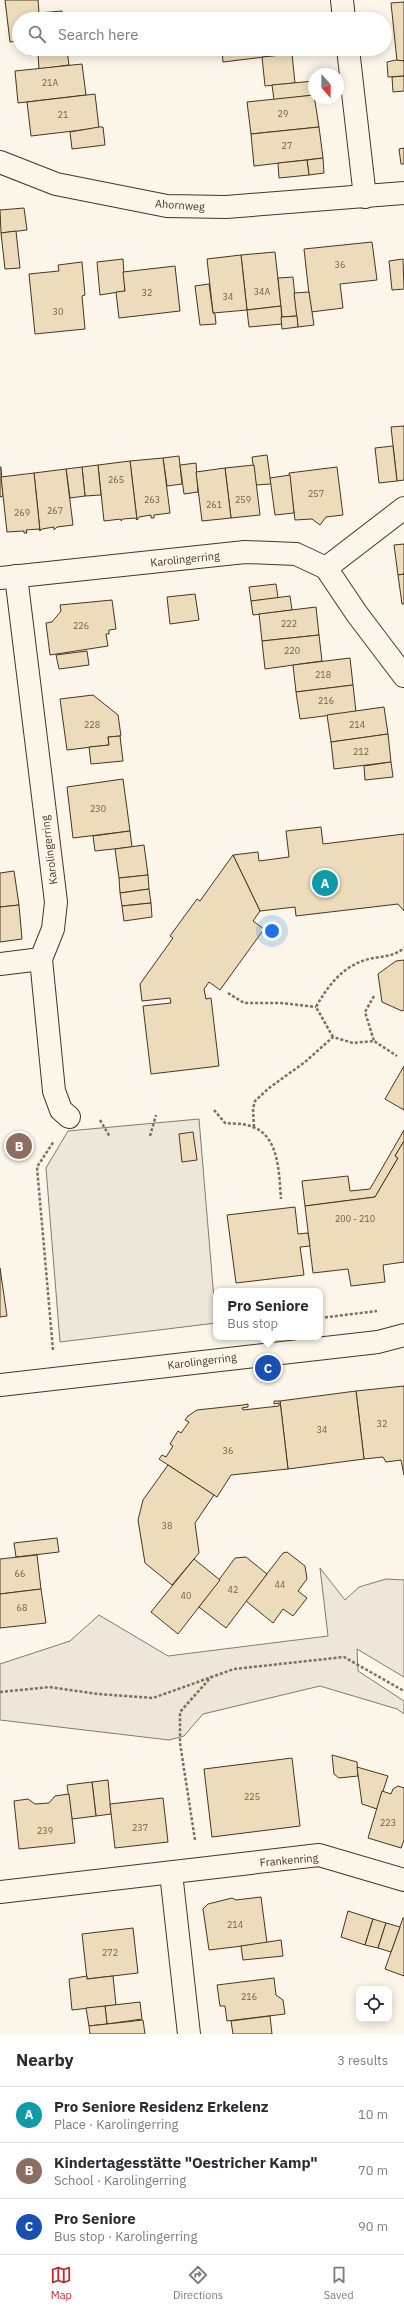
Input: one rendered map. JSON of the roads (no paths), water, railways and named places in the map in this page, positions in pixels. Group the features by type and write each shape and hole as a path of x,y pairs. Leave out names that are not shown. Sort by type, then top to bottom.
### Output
{"street":[{"path":"342,0 343,12"},
{"path":"349,56 366,197"},
{"name":"Ahornweg","path":"0,162 56,184 167,206 226,207 404,193"},
{"path":"404,508 326,568 357,614 404,676"},
{"name":"Karolingerring","path":"69,1117 61,1110 54,1091 41,959 53,929 56,902 8,577 245,552 296,554 326,568"},
{"path":"0,964 41,959"},
{"name":"Karolingerring","path":"0,1385 378,1342 404,1335"},
{"name":"Frankenring","path":"0,1892 319,1855 404,1880"},
{"path":"171,1873 189,2034"}],"place":[{"name":"Pro Seniore Residenz Erkelenz","path":"325,883"},
{"name":"Kindertagesstätte \"Oestricher Kamp\"","path":"19,1146"},
{"name":"Pro Seniore","path":"268,1368"}]}
